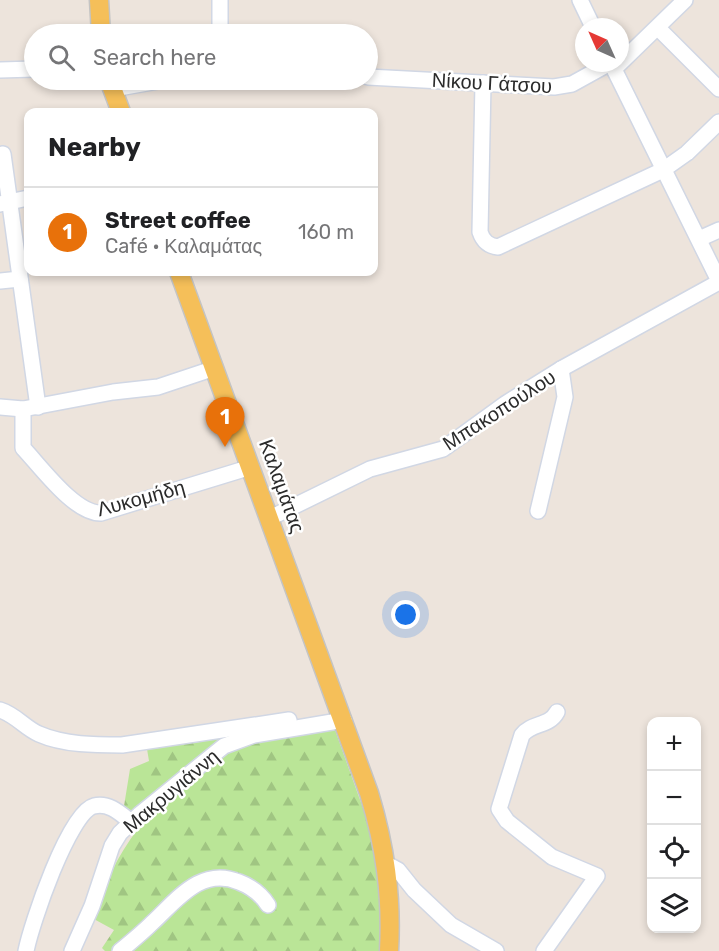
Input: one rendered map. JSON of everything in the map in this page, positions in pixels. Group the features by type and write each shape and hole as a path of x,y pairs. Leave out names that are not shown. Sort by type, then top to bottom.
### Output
{"main road":[{"path":"99,0 100,24"},
{"path":"113,90 120,108"},
{"name":"Καλαμάτας","path":"180,276 342,716 376,817 387,864 390,898 389,951"}],"street":[{"path":"220,0 220,24"},
{"path":"580,0 589,18"},
{"name":"Νίκου Γάτσου","path":"629,51 658,28 685,0"},
{"path":"658,28 719,89"},
{"path":"0,70 24,69"},
{"name":"Νίκου Γάτσου","path":"378,78 561,87 596,72"},
{"path":"615,72 719,282"},
{"path":"483,83 480,232 483,239 492,246 498,247 663,170 687,153 719,122"},
{"path":"3,154 5,203 20,279 30,408"},
{"path":"5,203 24,199"},
{"path":"699,239 719,230"},
{"path":"0,281 20,279"},
{"name":"Μπακοπούλου","path":"270,518 370,469 443,449 512,400 561,369 719,282"},
{"path":"0,407 30,408 103,394 158,387 215,368"},
{"path":"538,511 565,397 561,369"},
{"name":"Λυκομήδη","path":"30,408 23,448 73,501 88,512 101,513 251,467"},
{"path":"0,710 17,717 35,732 50,738 122,745 342,716"},
{"path":"544,951 597,876 552,857 507,821 499,809 522,735 530,727 549,722 558,712"},
{"name":"Μακρυγιάννη","path":"72,951 92,906 112,846 131,822 224,746 254,735 342,716"},
{"path":"26,951 33,920 67,837 80,817 95,806 106,806 131,822"},
{"path":"387,864 399,870 414,890 451,925 496,951"},
{"path":"120,951 181,894 208,880 225,878 243,884 263,897 268,905"}],"green space":[{"path":"335,730 369,825 382,882 379,951 105,951 102,948 114,930 92,918 117,860 139,828 134,812 124,806 130,769 149,761 146,743"}],"place":[{"name":"Street coffee","path":"225,447"}]}
